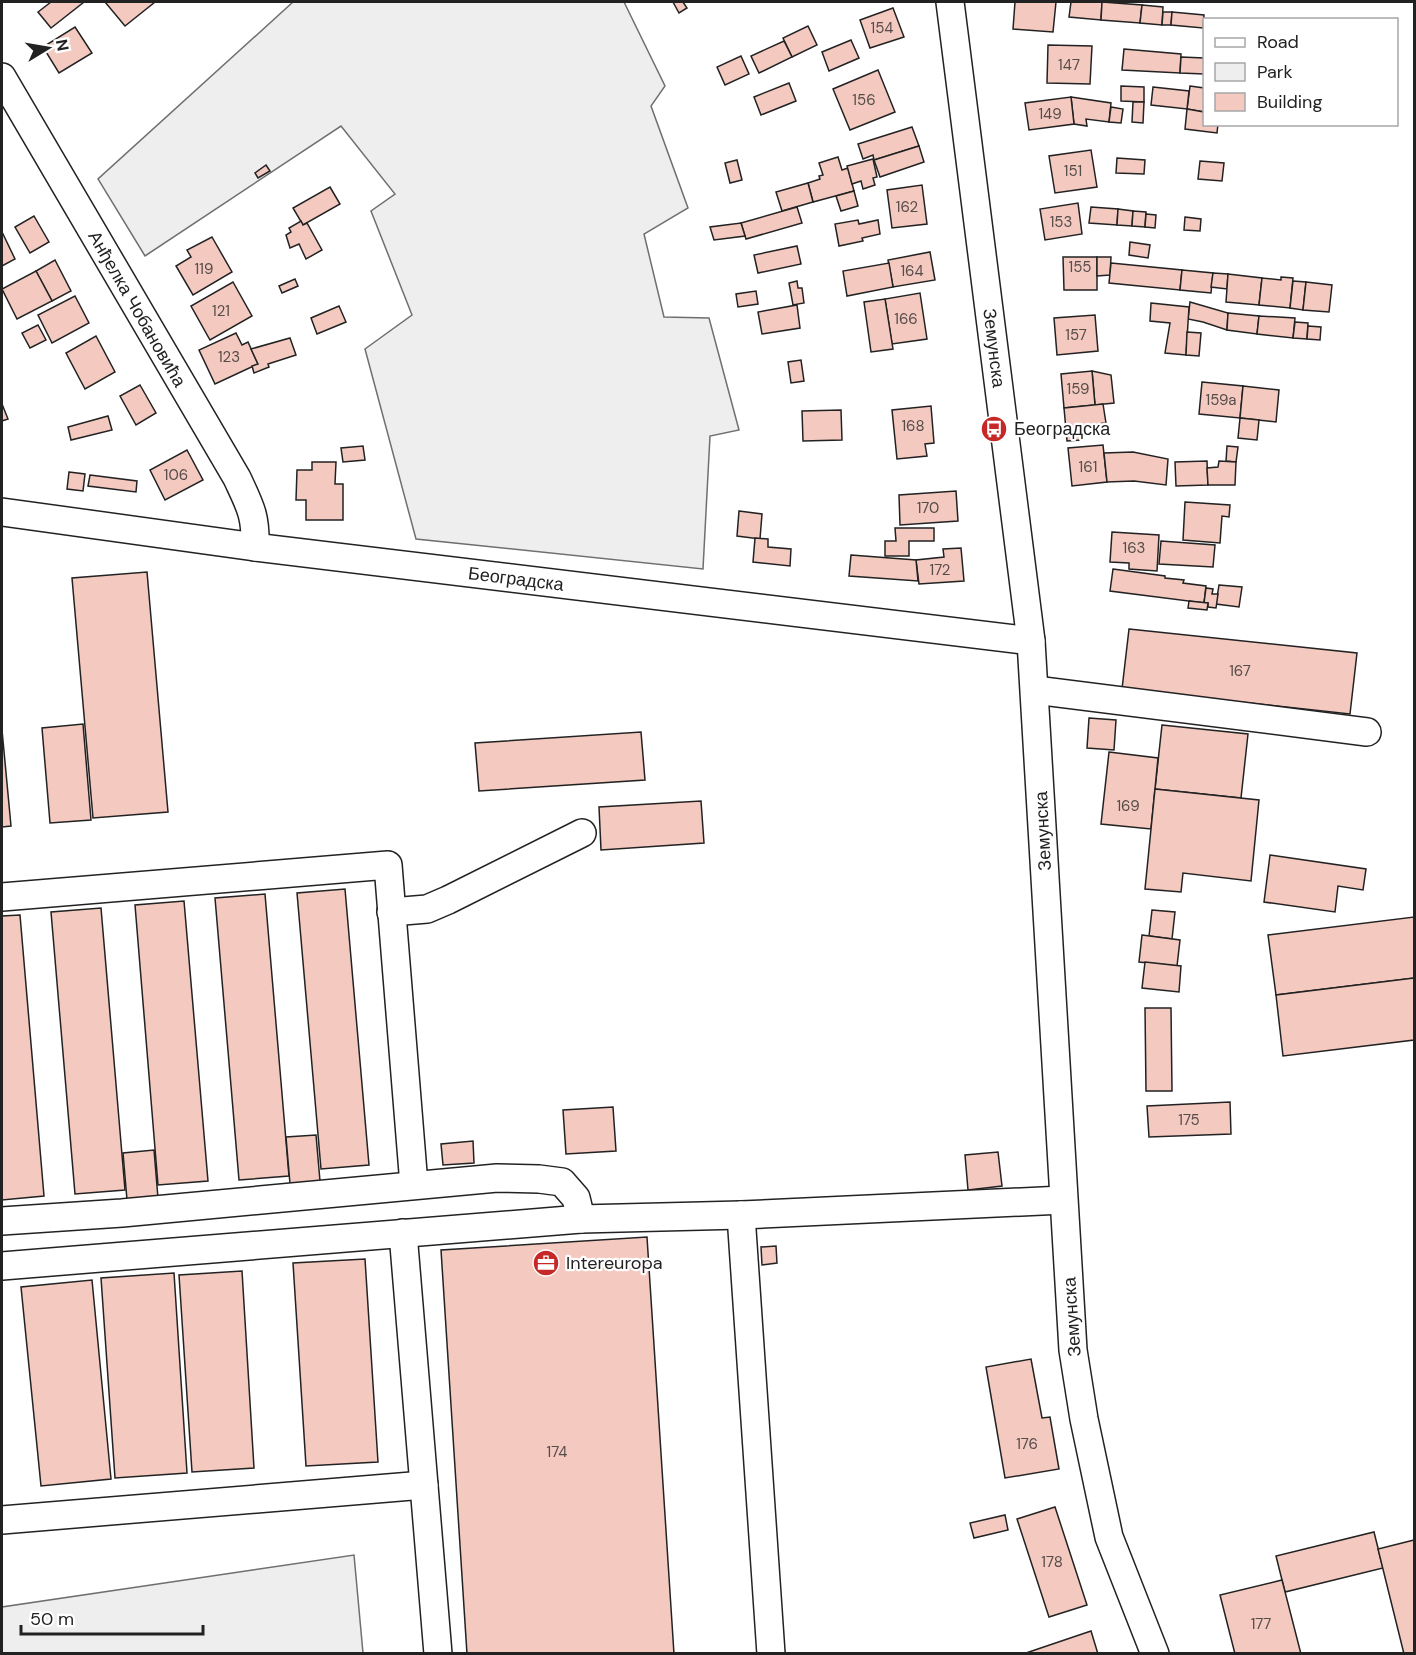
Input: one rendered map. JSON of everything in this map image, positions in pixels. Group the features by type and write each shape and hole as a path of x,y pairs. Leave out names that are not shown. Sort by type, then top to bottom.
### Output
{"street":[{"name":"Земунска","path":"950,2 1031,642 1073,1350 1108,1536 1155,1653"},
{"name":"Анђелка Чобановића","path":"2,76 237,478 253,510 256,524 255,547"},
{"name":"Београдска","path":"2,512 255,547 1031,642"},
{"path":"1035,690 1367,732"},
{"path":"391,912 415,911 438,904 582,833"},
{"path":"2,897 388,865 414,1185"},
{"path":"2,1221 122,1213 497,1178 562,1182 576,1198 581,1219"},
{"path":"2,1266 581,1219 741,1215 1064,1200"},
{"path":"741,1215 771,1653"},
{"path":"404,1233 438,1653"},
{"path":"2,1520 424,1485"}],"green space":[{"path":"293,2 624,2 665,86 651,106 688,208 644,234 664,317 709,318 739,430 710,436 703,569 416,539 365,349 412,315 371,211 395,194 341,126 145,256 98,179"},
{"path":"354,1555 363,1653 2,1653 2,1607"}],"building":[{"path":"51,2 84,2 51,28 38,12"},
{"path":"105,2 155,2 125,26"},
{"path":"673,2 683,2 687,8 679,13"},
{"path":"1015,2 1056,2 1053,32 1013,29"},
{"path":"1071,2 1102,2 1101,20 1069,17"},
{"path":"1102,2 1142,5 1140,23 1101,20"},
{"path":"1142,5 1163,7 1162,25 1140,23"},
{"path":"893,8 904,37 870,48 860,20"},
{"path":"1163,12 1172,12 1171,25 1162,25"},
{"path":"1172,12 1204,15 1203,28 1171,25"},
{"path":"808,26 817,45 792,57 783,38"},
{"path":"75,27 92,53 59,73 43,47"},
{"path":"851,40 859,58 829,71 822,52"},
{"path":"784,41 792,57 759,73 751,56"},
{"path":"1048,45 1092,46 1090,84 1047,83"},
{"path":"1124,49 1181,54 1180,73 1122,70"},
{"path":"741,56 749,74 725,85 717,67"},
{"path":"1181,57 1203,58 1203,74 1180,73"},
{"path":"878,70 895,112 850,130 833,89"},
{"path":"789,83 796,101 761,115 754,97"},
{"path":"1121,86 1144,87 1144,102 1121,101"},
{"path":"1190,86 1203,88 1203,112 1187,109"},
{"path":"1153,87 1189,91 1187,109 1151,105"},
{"path":"1071,97 1111,103 1109,122 1086,119 1087,126 1074,124"},
{"path":"1071,97 1074,124 1029,130 1025,103"},
{"path":"1133,102 1144,102 1143,123 1132,122"},
{"path":"1111,107 1123,109 1121,123 1109,122"},
{"path":"1187,109 1203,112 1203,126 1218,126 1217,133 1185,129"},
{"path":"912,127 919,146 874,160 873,155 863,159 858,144"},
{"path":"919,146 924,162 880,177 874,160"},
{"path":"1091,150 1097,187 1055,193 1049,156"},
{"path":"838,157 842,170 848,168 854,191 813,202 808,183 820,179 819,176 823,175 819,163"},
{"path":"1117,158 1145,160 1144,174 1116,173"},
{"path":"873,159 877,177 873,178 875,185 863,189 861,181 852,184 847,166"},
{"path":"737,160 742,180 730,183 725,163"},
{"path":"1200,161 1224,163 1222,181 1198,179"},
{"path":"266,165 270,171 258,178 255,173"},
{"path":"808,183 813,202 782,211 776,192"},
{"path":"922,185 927,224 892,228 887,190"},
{"path":"330,187 340,204 303,225 293,208"},
{"path":"854,191 858,206 841,211 836,196"},
{"path":"1078,203 1082,234 1045,240 1040,209"},
{"path":"797,207 802,223 746,239 741,223"},
{"path":"1091,207 1118,209 1117,225 1089,223"},
{"path":"1118,209 1133,211 1132,226 1117,225"},
{"path":"1133,211 1146,212 1145,227 1132,226"},
{"path":"1146,214 1156,215 1155,228 1145,227"},
{"path":"34,216 49,242 30,253 15,227"},
{"path":"1185,217 1201,219 1200,231 1184,230"},
{"path":"858,220 859,224 878,220 880,234 862,238 863,241 839,246 835,224"},
{"path":"301,221 303,225 307,223 322,250 306,259 299,244 290,248 286,235 291,232 289,228"},
{"path":"741,223 745,236 714,240 710,227"},
{"path":"2,235 15,259 2,266"},
{"path":"212,237 232,272 193,295 176,266 191,257 187,250"},
{"path":"1130,242 1150,245 1148,258 1129,255"},
{"path":"797,246 801,264 758,273 754,255"},
{"path":"930,252 935,280 893,287 888,260"},
{"path":"1063,257 1097,257 1097,290 1064,290"},
{"path":"1097,257 1111,257 1110,275 1097,276"},
{"path":"55,260 71,291 52,301 36,271"},
{"path":"889,263 893,287 847,296 843,271"},
{"path":"1111,263 1182,270 1180,290 1109,283"},
{"path":"1182,270 1213,273 1211,293 1180,290"},
{"path":"36,271 52,301 17,319 2,289"},
{"path":"1213,273 1228,274 1227,289 1211,287"},
{"path":"1228,274 1262,278 1259,305 1226,302"},
{"path":"1281,277 1293,278 1290,308 1259,305 1262,278 1281,280"},
{"path":"295,279 298,286 282,293 279,286"},
{"path":"797,281 798,288 802,288 804,303 793,305 789,283"},
{"path":"1293,281 1306,282 1303,310 1290,308"},
{"path":"233,282 252,316 210,340 191,306"},
{"path":"1306,282 1332,285 1329,312 1303,310"},
{"path":"756,291 758,304 738,307 736,294"},
{"path":"920,293 927,339 892,344 885,299"},
{"path":"75,296 89,323 52,343 38,315"},
{"path":"885,299 893,349 871,352 864,302"},
{"path":"1190,302 1228,313 1227,330 1188,319"},
{"path":"1151,303 1189,307 1186,355 1165,353 1170,323 1150,321"},
{"path":"797,305 800,328 762,334 758,312"},
{"path":"339,306 346,322 317,334 311,318"},
{"path":"1228,313 1259,316 1257,334 1227,330"},
{"path":"1095,315 1098,351 1057,355 1054,318"},
{"path":"1259,316 1295,318 1293,338 1257,334"},
{"path":"1295,322 1308,323 1307,339 1293,338"},
{"path":"38,325 46,340 30,348 22,333"},
{"path":"1308,326 1321,327 1320,340 1307,339"},
{"path":"1187,332 1201,333 1199,356 1186,355"},
{"path":"236,333 242,345 248,342 258,364 215,384 199,350"},
{"path":"96,336 115,372 85,389 66,353"},
{"path":"290,338 296,355 268,364 269,367 254,373 252,366 258,364 251,349"},
{"path":"801,360 804,381 791,383 788,362"},
{"path":"1092,371 1111,375 1114,403 1095,405"},
{"path":"1092,371 1095,405 1064,408 1061,374"},
{"path":"1202,382 1243,386 1240,418 1199,414"},
{"path":"140,385 156,413 136,425 120,396"},
{"path":"1243,386 1279,390 1276,422 1240,418"},
{"path":"2,404 8,419 2,421"},
{"path":"1103,404 1106,423 1080,426 1081,440 1067,441 1064,408"},
{"path":"931,406 934,443 925,444 927,456 897,459 892,410"},
{"path":"841,410 842,440 803,441 802,411"},
{"path":"108,416 112,430 71,440 68,427"},
{"path":"1240,418 1259,420 1257,440 1238,438"},
{"path":"1103,445 1107,482 1072,486 1068,448"},
{"path":"363,446 365,460 343,462 341,448"},
{"path":"1227,446 1238,447 1236,462 1226,461"},
{"path":"187,450 203,480 165,500 150,470"},
{"path":"1133,452 1168,459 1166,485 1134,481 1107,482 1104,453"},
{"path":"1207,461 1208,485 1176,486 1175,462"},
{"path":"1219,461 1236,462 1235,485 1208,485 1207,468 1218,467"},
{"path":"312,462 336,462 335,484 343,484 343,520 306,520 306,500 296,500 297,470 312,470"},
{"path":"69,472 85,474 83,491 67,489"},
{"path":"90,475 137,481 136,492 88,486"},
{"path":"956,491 958,521 900,525 899,495"},
{"path":"1185,502 1230,505 1229,517 1222,516 1220,543 1183,540"},
{"path":"739,511 762,514 760,539 737,536"},
{"path":"895,528 934,528 934,541 909,541 909,556 885,556 885,541 896,541"},
{"path":"1112,532 1159,535 1157,571 1129,569 1129,563 1110,562"},
{"path":"755,538 768,539 768,547 791,549 790,566 753,562"},
{"path":"1161,541 1215,545 1213,567 1159,564"},
{"path":"961,548 964,581 919,584 916,560 944,557 943,549"},
{"path":"851,555 916,560 918,581 849,576"},
{"path":"1113,569 1165,576 1165,578 1184,580 1183,583 1206,586 1204,603 1110,591"},
{"path":"147,572 168,812 93,818 72,578"},
{"path":"1219,585 1242,587 1239,607 1216,604"},
{"path":"1206,588 1213,589 1212,594 1218,594 1216,608 1208,607 1208,603 1204,603"},
{"path":"1189,601 1208,603 1207,610 1188,608"},
{"path":"1129,629 1357,653 1350,714 1122,689"},
{"path":"1089,718 1116,720 1114,750 1087,748"},
{"path":"83,724 91,820 50,823 42,728"},
{"path":"1162,725 1248,734 1241,798 1155,789"},
{"path":"2,730 11,826 2,827"},
{"path":"641,732 645,780 479,791 475,743"},
{"path":"1109,752 1158,758 1151,829 1101,824"},
{"path":"1155,789 1259,800 1251,881 1183,873 1181,892 1145,889"},
{"path":"701,801 704,843 601,850 599,807"},
{"path":"1270,855 1366,869 1363,890 1338,886 1335,912 1264,902"},
{"path":"345,889 369,1165 321,1169 297,893"},
{"path":"265,894 289,1176 239,1180 215,898"},
{"path":"184,901 208,1181 158,1185 135,905"},
{"path":"101,908 125,1190 75,1194 51,912"},
{"path":"1152,910 1175,912 1172,939 1149,936"},
{"path":"20,915 44,1196 2,1200 2,916"},
{"path":"1414,917 1414,978 1276,995 1268,935"},
{"path":"1142,935 1180,940 1177,966 1139,962"},
{"path":"1145,962 1181,966 1179,992 1142,988"},
{"path":"1414,978 1414,1040 1283,1056 1276,995"},
{"path":"1145,1008 1171,1008 1172,1091 1146,1091"},
{"path":"1230,1102 1231,1134 1149,1137 1147,1106"},
{"path":"613,1107 616,1151 566,1154 563,1110"},
{"path":"316,1135 320,1181 290,1184 286,1137"},
{"path":"473,1141 474,1163 443,1165 441,1144"},
{"path":"154,1150 158,1198 127,1200 123,1153"},
{"path":"998,1152 1002,1186 968,1190 965,1155"},
{"path":"647,1237 674,1654 467,1654 441,1250"},
{"path":"776,1246 777,1263 762,1265 761,1247"},
{"path":"365,1259 378,1462 306,1466 293,1263"},
{"path":"242,1271 254,1468 192,1472 179,1275"},
{"path":"174,1273 187,1473 115,1478 101,1278"},
{"path":"92,1280 111,1479 41,1486 21,1287"},
{"path":"1031,1359 1042,1418 1050,1417 1059,1469 1005,1478 986,1367"},
{"path":"1055,1507 1087,1605 1049,1617 1017,1519"},
{"path":"1005,1515 1008,1530 974,1538 970,1523"},
{"path":"1374,1532 1383,1568 1285,1592 1276,1556"},
{"path":"1414,1540 1414,1654 1404,1654 1378,1549"},
{"path":"1282,1580 1301,1654 1235,1654 1220,1595"},
{"path":"1091,1631 1098,1654 1023,1654"}],"place":[{"name":"Београдска","path":"994,429"},
{"name":"Intereuropa","path":"546,1263"}]}
